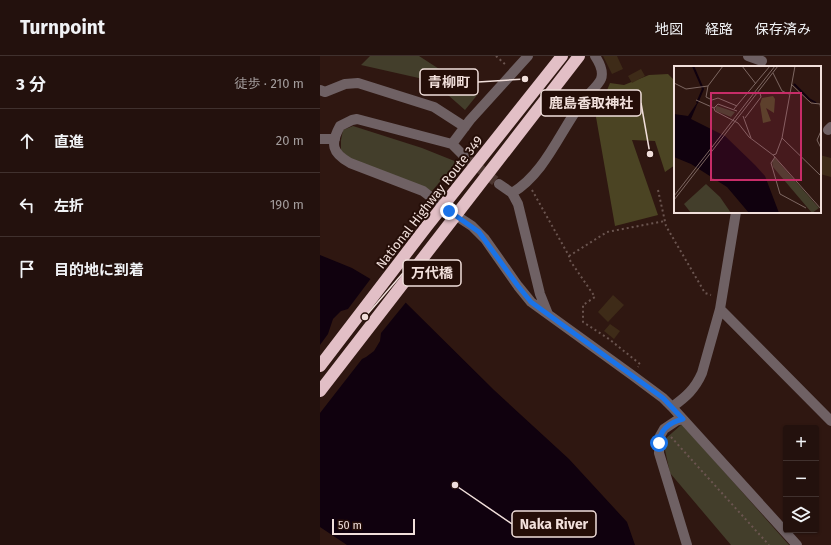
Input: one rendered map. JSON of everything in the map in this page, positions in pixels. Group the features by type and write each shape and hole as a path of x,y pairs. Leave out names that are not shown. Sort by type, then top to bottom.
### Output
{"highway":[{"name":"National Highway Route 349","path":"320,366 427,226 562,56"},
{"path":"320,391 579,56"}],"street":[{"path":"452,144 470,120 528,56"},
{"path":"512,193 523,186 554,147 579,105 601,79 601,65 595,56"},
{"path":"748,56 762,62"},
{"path":"320,90 325,92 345,84 358,83 434,107 465,127"},
{"path":"464,156 452,144 357,119 340,126 335,138 335,151 341,158 350,163 423,191 479,232 531,302 663,398 797,545"},
{"path":"320,139 335,138"},
{"path":"500,184 512,193 518,204 540,294 548,314"},
{"path":"672,407 689,395 698,383 706,359 721,304 736,213"},
{"path":"721,304 831,421"},
{"path":"683,419 676,421 664,429 660,436 659,453 688,545"}],"path":[{"path":"496,56 513,72"},
{"path":"523,186 530,187 569,256 569,259 595,297 583,305 583,322 609,339 640,364 632,375"},
{"path":"658,190 666,226 706,293 721,304"},
{"path":"569,256 608,232 666,221"},
{"path":"664,429 769,545"}],"shaded area":[{"path":"370,56 419,56 478,94 465,110 432,81 361,65"},
{"path":"668,74 674,80 674,166 665,172 655,141 632,140 658,215 615,226 596,117 610,83 624,85 649,75"},
{"path":"353,126 422,148 457,162 432,191 350,159 341,150 341,140 343,130"},
{"path":"320,255 352,268 399,296 494,390 569,459 627,522 635,545 347,545 320,527"},
{"path":"682,424 789,545 731,545 670,473 663,441"}],"pier":[{"path":"372,277 400,294 407,301 381,333 380,341 374,351 362,359 320,413 320,345 328,334 333,319 341,311 348,309"}],"building":[{"path":"603,56 617,56 623,69 612,74"},
{"path":"641,69 645,76 632,83 628,76"},
{"path":"821,155 831,158 831,177 821,174"},
{"path":"613,295 624,305 608,322 598,312"},
{"path":"610,324 620,331 614,339 604,331"}],"tunnel":[{"path":"464,156 499,184"}],"place":[{"name":"青柳町","path":"525,79"},
{"name":"鹿島香取神社","path":"650,154"},
{"name":"万代橋","path":"365,317"},
{"name":"Naka River","path":"455,485"}],"route":[{"path":"449,211 479,232 531,302 663,398 683,419 676,421 664,429 660,436 659,443"}]}
